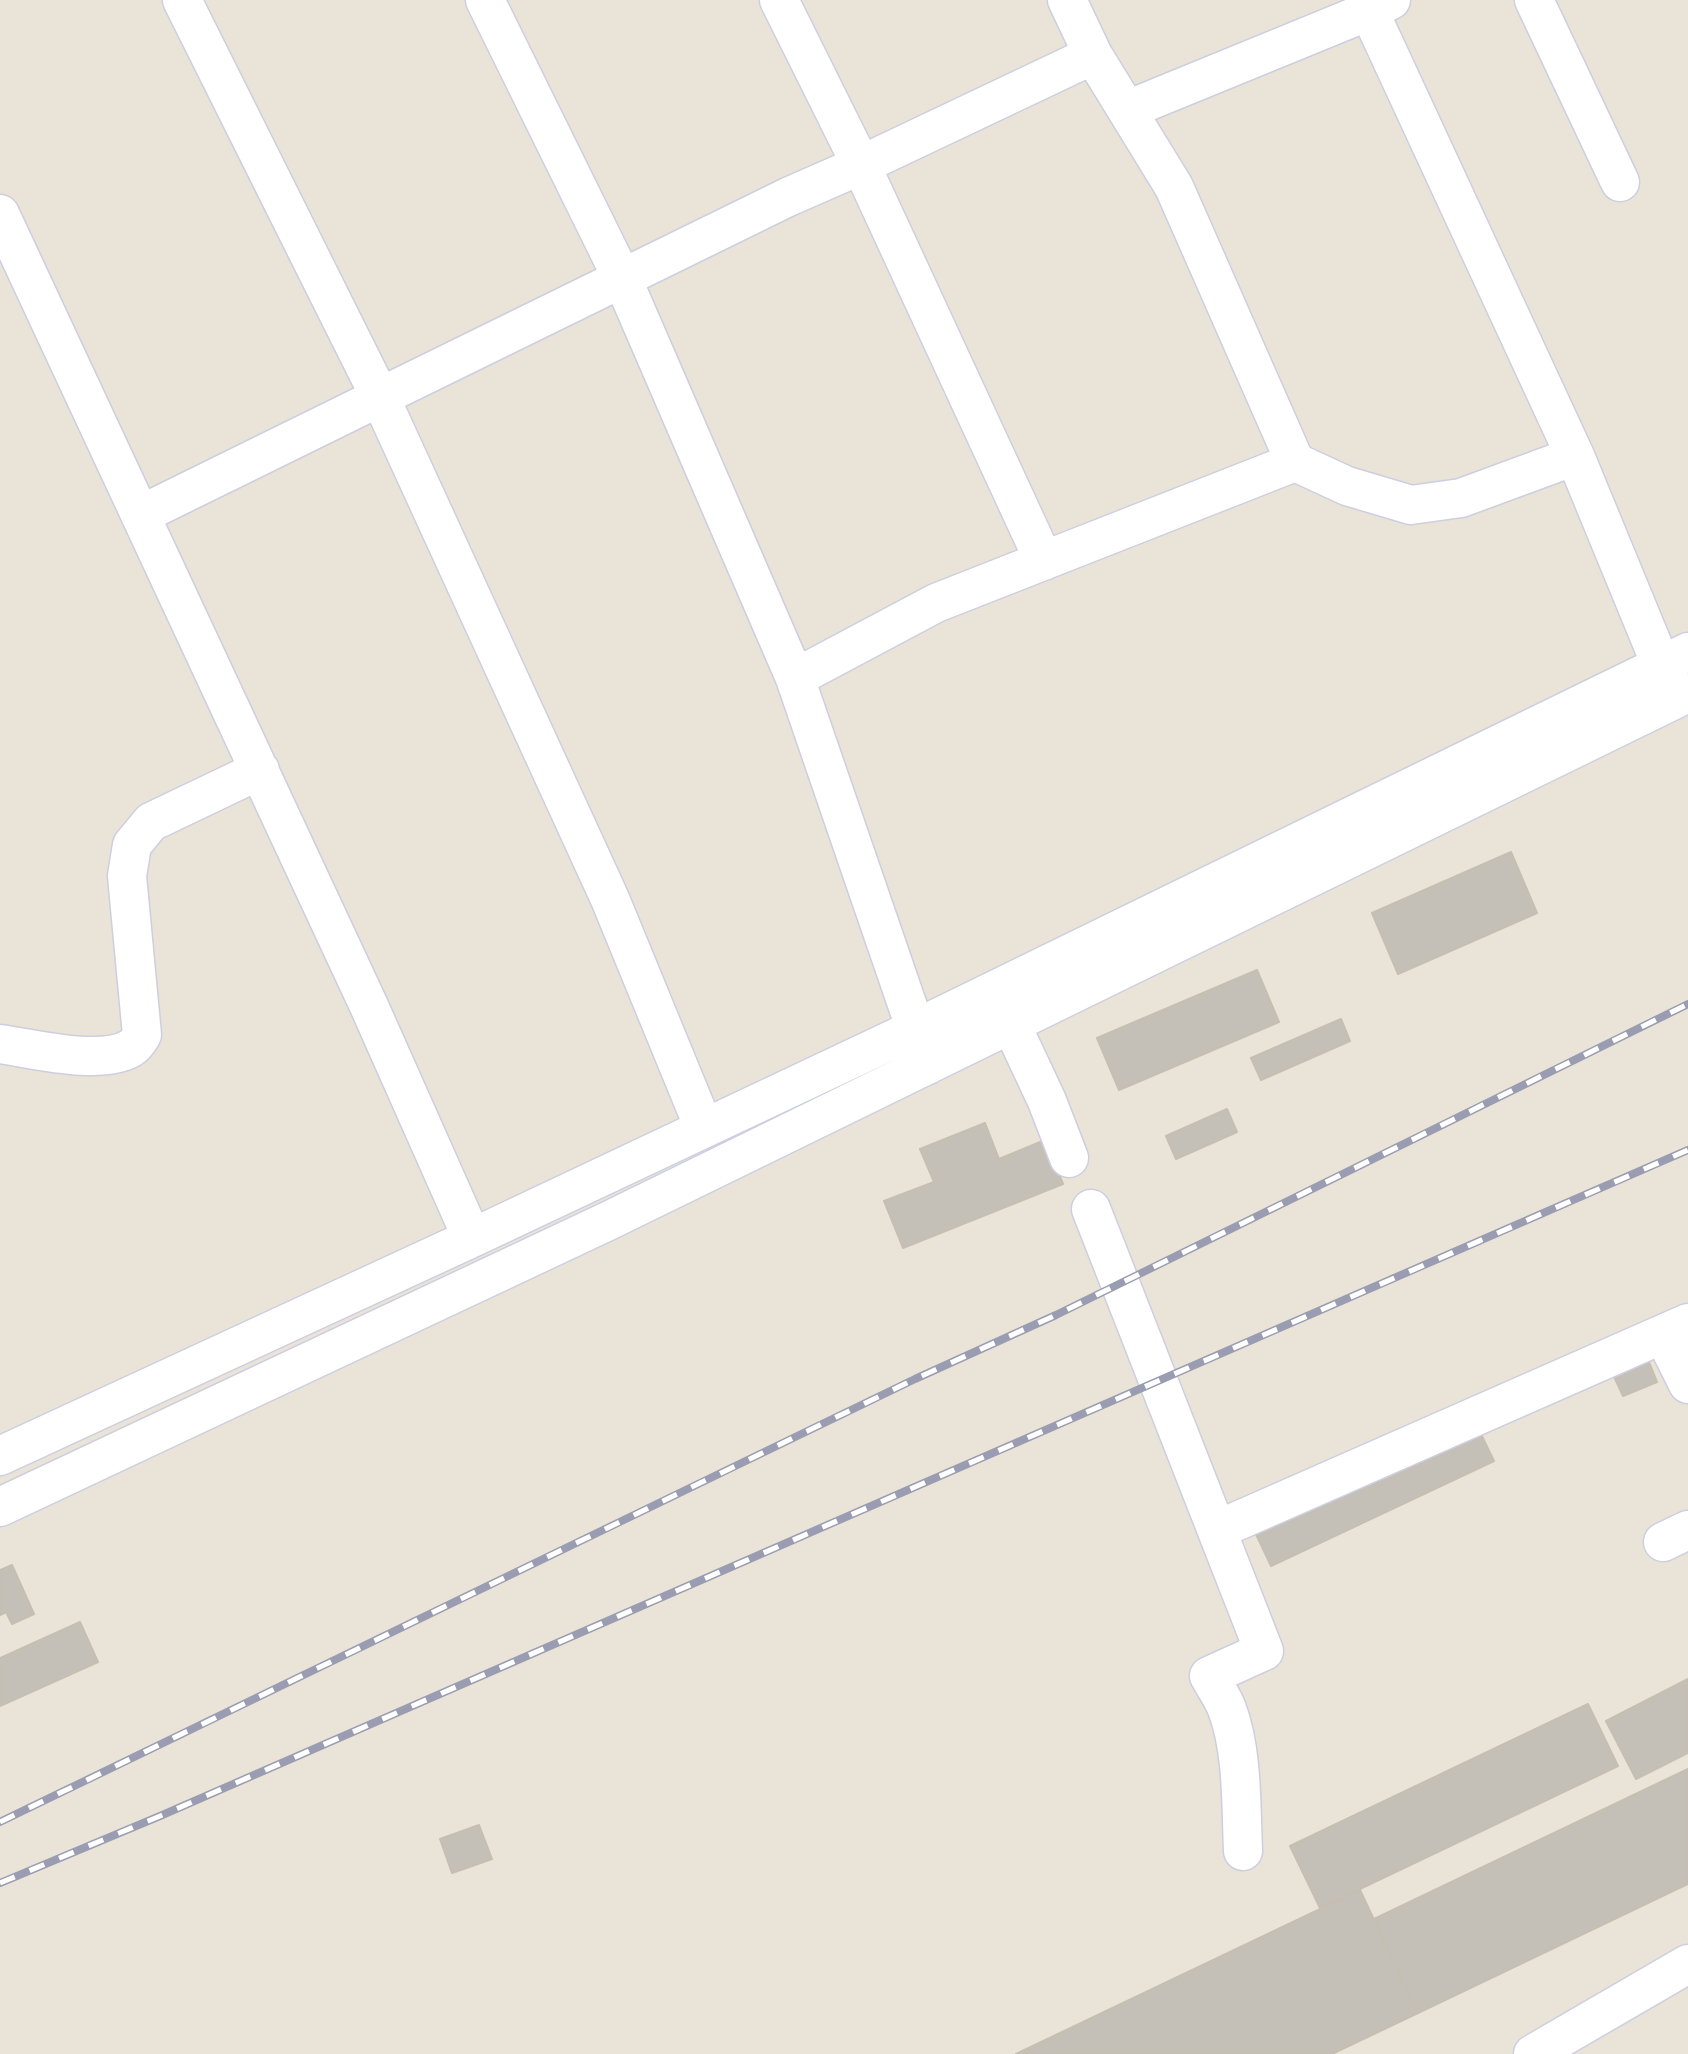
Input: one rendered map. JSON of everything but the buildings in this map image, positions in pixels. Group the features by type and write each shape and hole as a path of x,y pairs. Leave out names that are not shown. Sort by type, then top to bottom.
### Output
{"street":[{"path":"182,0 380,397 610,899 704,1128"},
{"path":"485,0 622,278 795,678 928,1065"},
{"path":"779,0 861,165 1044,561"},
{"path":"1067,0 1093,55 1174,187 1295,462 1347,486 1411,505 1461,498 1575,456"},
{"path":"1534,0 1620,182"},
{"path":"1127,110 1375,4 1575,456 1679,677"},
{"path":"140,515 788,197 1093,55"},
{"path":"0,214 364,993 472,1238"},
{"path":"795,678 936,603 1295,462"},
{"path":"0,1507 593,1227 1011,1024 1679,677"},
{"path":"0,1456 915,1029 1679,677"},
{"path":"0,1044 90,1057 117,1054 134,1046 142,1035 127,876 132,845 151,822 260,769"},
{"path":"1011,1024 1047,1101 1069,1158"},
{"path":"1091,1209 1264,1651 1209,1675 1227,1709 1233,1729 1238,1761 1243,1851"},
{"path":"1217,1530 1676,1328 1688,1384"},
{"path":"1533,2054 1688,1964"}],"railway":[{"path":"0,1822 915,1379 1056,1315 1688,1004"},
{"path":"0,1883 160,1816 1688,1150"}]}
